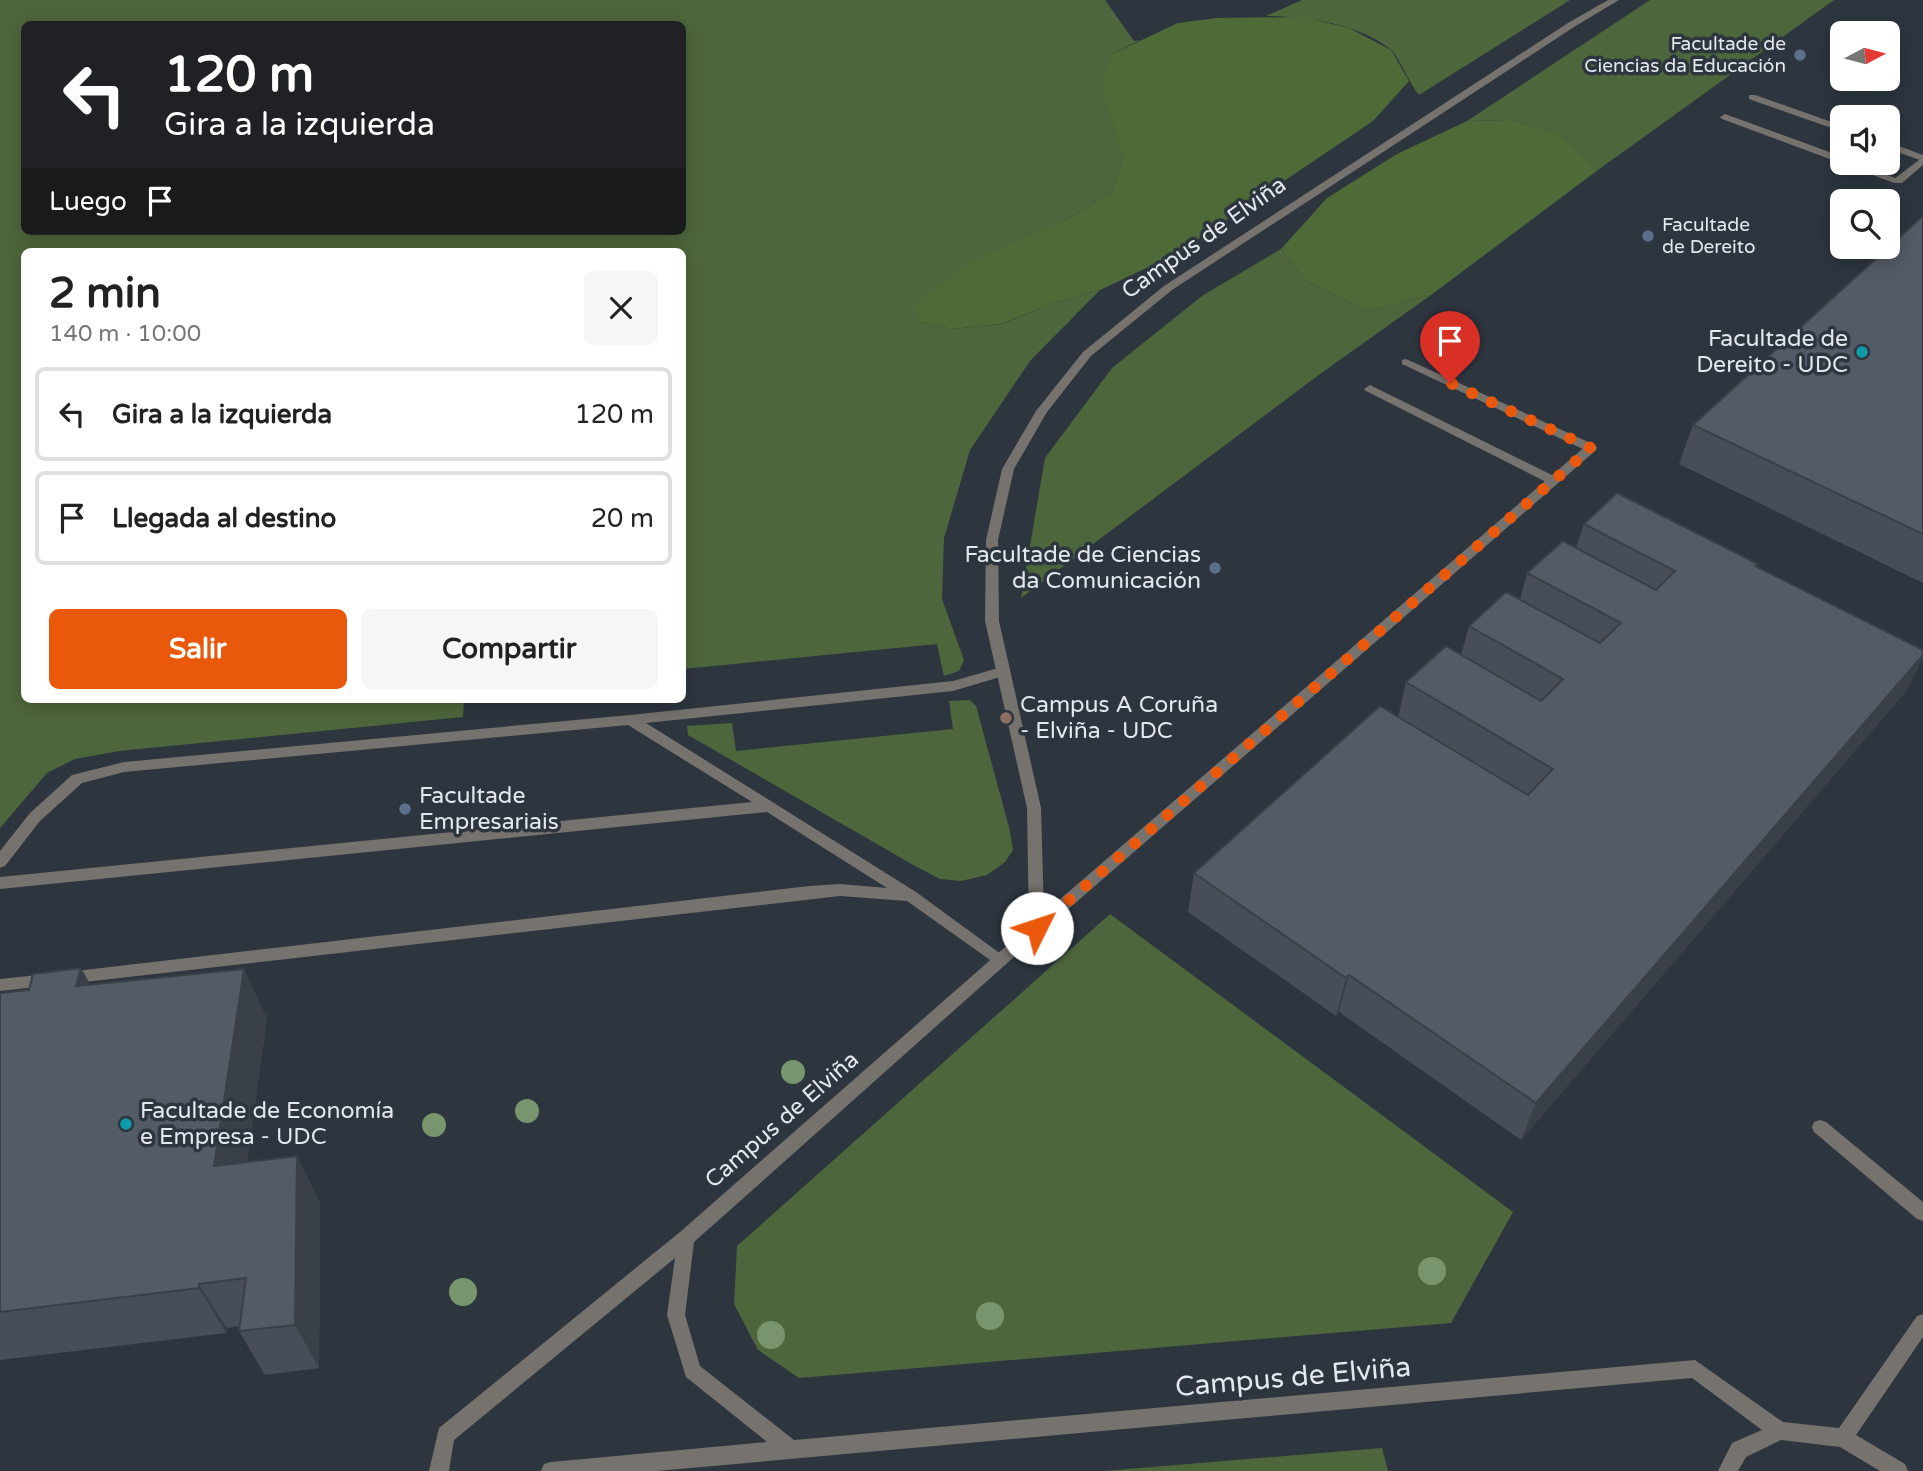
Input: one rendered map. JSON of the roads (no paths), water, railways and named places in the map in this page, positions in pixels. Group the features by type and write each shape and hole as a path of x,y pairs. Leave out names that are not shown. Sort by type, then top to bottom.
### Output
{"street":[{"name":"Campus de Elviña","path":"1037,928 1034,808 992,621 992,540 1008,469 1042,411 1087,354 1168,288 1571,25 1615,0"},
{"path":"1752,97 1830,124"},
{"path":"1725,117 1830,157"},
{"path":"1881,175 1898,181 1923,159 1900,150"},
{"name":"Campus de Elviña","path":"439,1471 446,1435 686,1238 1037,928 1591,448 1406,362"},
{"path":"1370,389 1554,481"},
{"path":"0,862 35,817 76,779 124,766 630,720 953,686 1002,671"},
{"path":"630,720 911,896 1000,961"},
{"path":"0,883 769,806"},
{"path":"0,985 391,943 809,892 840,890 911,896"},
{"path":"1820,1127 1923,1213"},
{"path":"686,1238 676,1315 692,1371 792,1450"},
{"path":"1843,1438 1923,1322"},
{"name":"Campus de Elviña","path":"551,1471 1695,1369 1780,1431 1843,1438 1898,1471"},
{"path":"1728,1471 1740,1450 1780,1431"}],"place":[{"name":"Facultade de Ciencias da Educación","path":"1800,55"},
{"name":"Facultade de Dereito","path":"1648,236"},
{"name":"Facultade de Dereito - UDC","path":"1862,352"},
{"name":"Facultade de Ciencias da Comunicación","path":"1215,568"},
{"name":"Campus A Coruña - Elviña - UDC","path":"1006,718"},
{"name":"Facultade Empresariais","path":"405,809"},
{"name":"Facultade de Economía e Empresa - UDC","path":"126,1124"}]}
